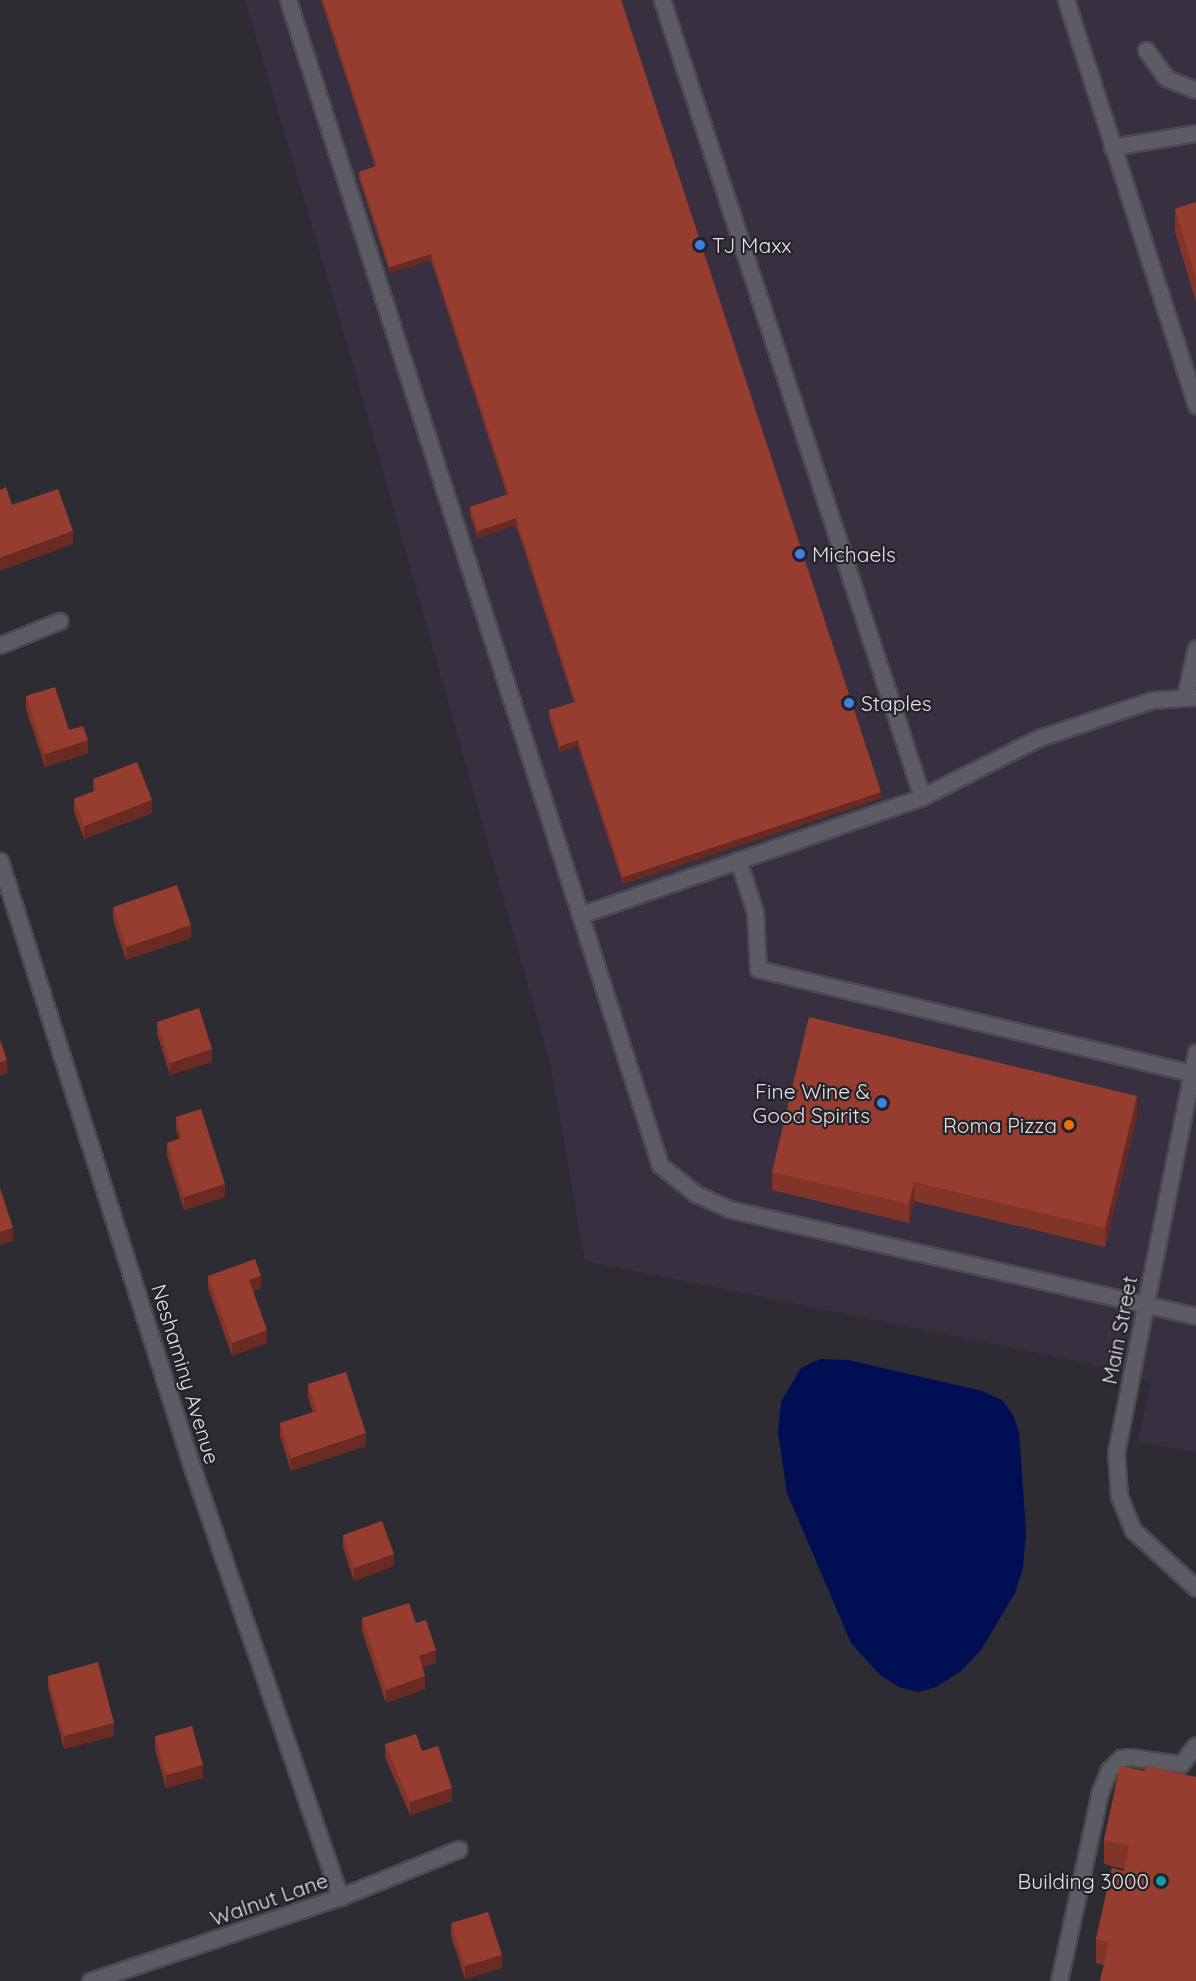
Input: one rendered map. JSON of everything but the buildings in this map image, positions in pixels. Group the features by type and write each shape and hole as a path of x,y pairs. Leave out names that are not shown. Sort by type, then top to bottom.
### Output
{"street":[{"path":"288,0 660,1165 696,1194 729,1209 1196,1316"},
{"path":"662,0 922,796"},
{"path":"1066,0 1196,406"},
{"path":"1146,50 1166,78 1196,90"},
{"path":"1112,147 1196,133"},
{"path":"0,645 59,621"},
{"path":"580,915 922,796 1040,738 1152,700 1190,697 1196,648"},
{"path":"738,860 755,912 758,969 1191,1073"},
{"name":"Neshaminy Avenue","path":"0,861 197,1481 340,1897"},
{"name":"Main Street","path":"1196,1052 1116,1452 1119,1496 1133,1530 1196,1588"},
{"path":"1059,1981 1100,1792 1109,1770 1121,1758 1130,1757 1180,1764 1196,1745"},
{"name":"Walnut Lane","path":"90,1981 340,1897 459,1849"}],"shaded area":[{"path":"245,0 1196,0 1196,1452 1138,1442 1151,1382 1078,1361 585,1261 551,1067 350,354"},
{"path":"820,1359 848,1360 982,1391 1002,1400 1013,1415 1019,1432 1026,1531 1023,1568 1015,1593 981,1650 961,1671 936,1687 918,1692 899,1687 880,1675 851,1643 787,1493 778,1433 781,1402 801,1368"}],"place":[{"name":"TJ Maxx","path":"700,245"},
{"name":"Michaels","path":"800,554"},
{"name":"Staples","path":"849,703"},
{"name":"Fine Wine & Good Spirits","path":"882,1103"},
{"name":"Roma Pizza","path":"1069,1125"},
{"name":"Building 3000","path":"1161,1881"}]}
